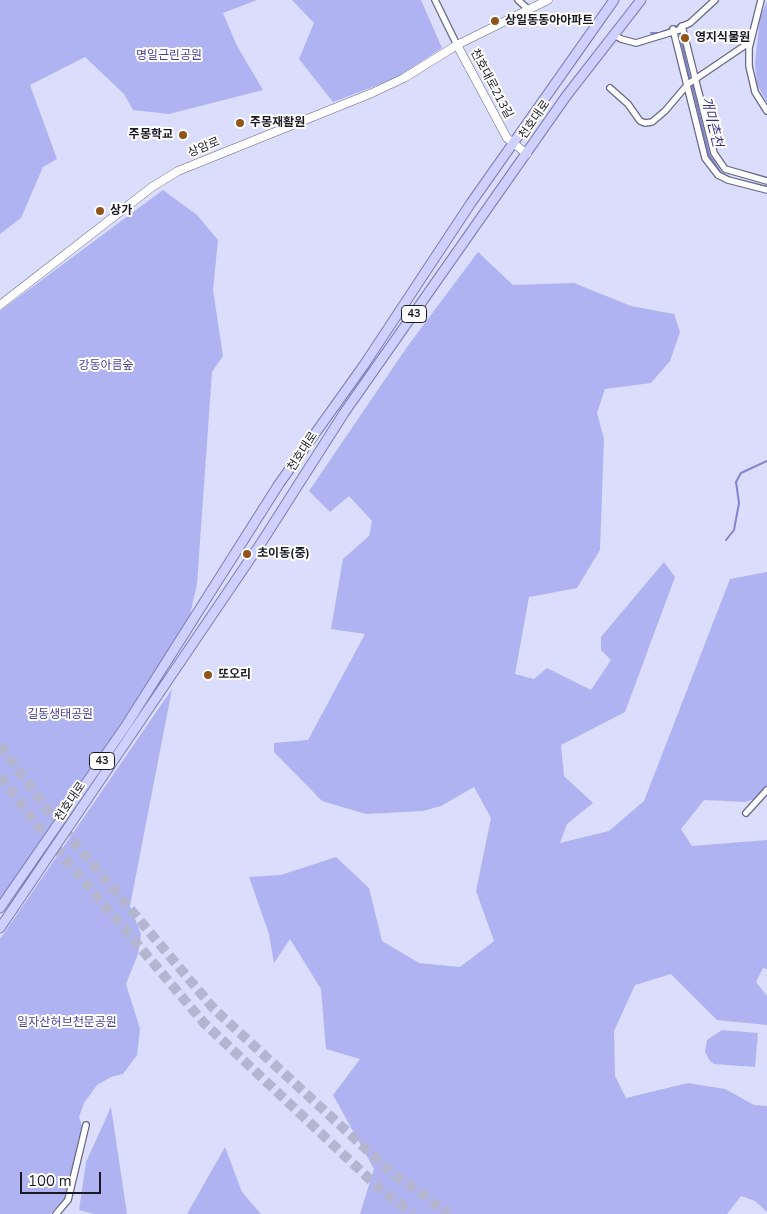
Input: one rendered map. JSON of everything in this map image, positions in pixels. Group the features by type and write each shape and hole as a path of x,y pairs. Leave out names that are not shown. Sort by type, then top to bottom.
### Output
{"main road":[{"name":"상암로","path":"0,305 172,174 372,93 404,78 457,45 548,0"},
{"name":"천호대로","path":"0,928 263,540 344,413 612,34 640,0"},
{"name":"천호대로","path":"0,908 122,731 279,484 364,365 512,144 613,1"},
{"name":"천호대로213길","path":"457,45 507,138 512,144 527,154"}],"street":[{"path":"436,0 457,45"},
{"path":"518,0 528,9"},
{"path":"612,34 620,40 633,41 678,29 690,23 715,0"},
{"path":"761,0 750,42 749,66 751,80 767,111"},
{"path":"678,29 694,79 710,143 719,162 725,169 736,174 767,181"},
{"path":"678,29 702,147 711,166 718,174 728,180 767,190"},
{"path":"610,88 645,124 652,122 665,111 694,79 702,76 750,42"},
{"path":"746,813 767,790"},
{"path":"56,1214 68,1200 86,1125"}],"green space":[{"name":"명일근린공원","path":"0,0 257,0 223,13 237,46 263,90 169,114 133,110 124,94 85,57 30,85 57,159 43,167 21,218 0,234"},
{"path":"292,0 421,0 442,48 396,78 333,102 299,59 314,23"},
{"path":"767,1 767,102 757,85 755,63 760,18"},
{"name":"강동아름숲","path":"163,190 197,215 218,240 213,290 223,356 212,372 197,584 185,637 0,905 0,311"},
{"path":"478,252 513,285 574,283 631,306 674,314 680,332 670,361 651,383 605,389 597,413 604,439 600,550 577,588 529,597 515,674 534,679 547,668 591,690 611,660 601,650 601,637 664,562 675,577 625,712 561,745 564,776 593,803 567,824 560,843 609,831 644,801 730,579 767,572 767,795 745,802 704,800 681,829 692,846 767,840 767,969 763,968 756,982 767,996 767,1025 717,1020 671,974 635,985 614,1031 615,1076 626,1098 688,1083 725,1089 754,1105 767,1106 767,1212 755,1201 741,1196 727,1214 360,1214 374,1169 333,1095 360,1059 326,1049 321,989 290,939 274,963 269,934 249,877 281,875 336,857 369,888 382,941 419,963 460,967 494,941 476,891 491,818 474,787 441,806 423,811 366,814 322,801 274,752 274,743 308,740 365,634 331,629 343,559 369,536 372,521 349,496 330,512 309,491 407,347"},
{"name":"일자산허브천문공원","path":"172,689 130,906 141,934 138,954 126,984 140,1029 137,1055 123,1074 111,1077 97,1085 84,1103 79,1117 82,1126 65,1198 50,1214 0,1214 0,939"},
{"path":"722,1030 758,1033 755,1067 714,1064 710,1061 705,1052 707,1040"},
{"path":"111,1107 127,1214 94,1214 79,1210 86,1162"},
{"path":"225,1147 242,1192 261,1214 187,1214"}],"waterway":[{"path":"651,33 660,33 682,24"},
{"name":"개미촌천","path":"678,26 690,80"},
{"name":"개미촌천","path":"692,85 709,155 721,173 731,178"},
{"name":"개미촌천","path":"726,540 734,530 739,503 736,482 741,473 767,461"}],"tunnel":[{"path":"0,745 49,812 214,1009 391,1172 449,1214"},
{"path":"0,776 36,824 204,1023 380,1189 413,1214"}],"place":[{"name":"상일동동아아파트","path":"495,21"},
{"name":"영지식물원","path":"685,38"},
{"name":"주몽재활원","path":"240,123"},
{"name":"주몽학교","path":"183,135"},
{"name":"상가","path":"100,211"},
{"name":"초이동(중)","path":"247,554"},
{"name":"또오리","path":"208,675"}],"park label":[{"name":"길동생태공원","path":"60,715"}]}
